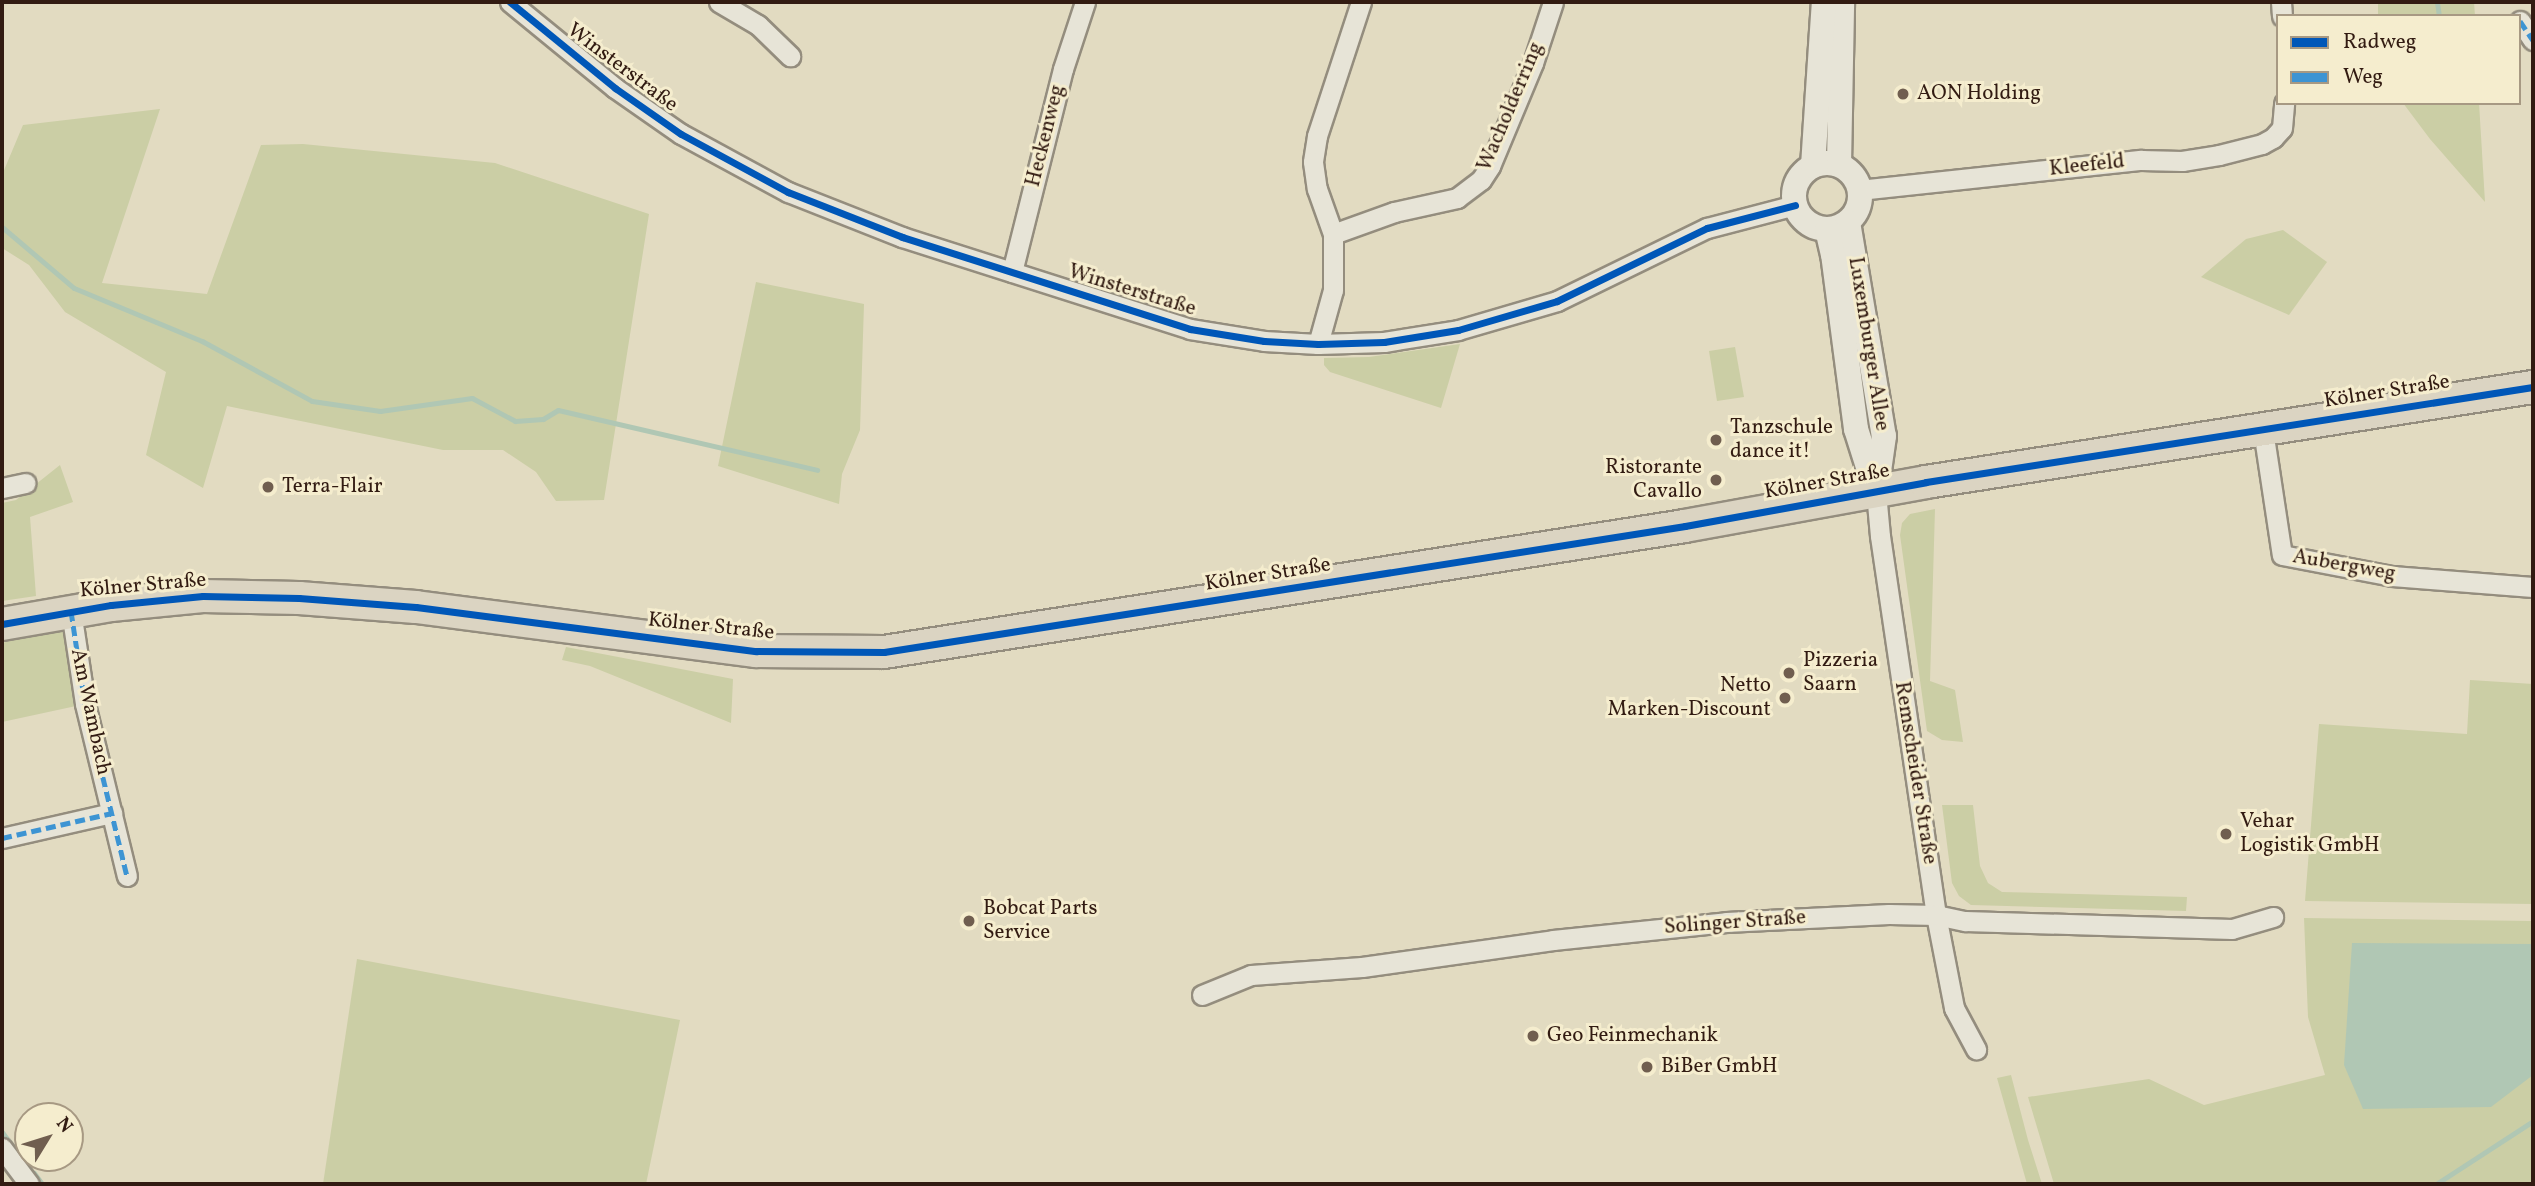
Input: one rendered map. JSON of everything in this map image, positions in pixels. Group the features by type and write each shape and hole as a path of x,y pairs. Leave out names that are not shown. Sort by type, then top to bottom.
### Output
{"main road":[{"name":"Kölner Straße","path":"2,624 71,611 203,596 299,598 416,607 756,651 884,652 1671,528 1876,492 2533,387"}],"street":[{"name":"Winsterstraße","path":"510,2 615,88 681,134 788,191 853,219 1190,329 1264,341 1318,344 1384,342 1458,330 1557,301 1707,228 1794,205"},
{"path":"719,2 758,25 790,56"},
{"name":"Heckenweg","path":"1012,272 1063,69 1085,2"},
{"path":"1318,344 1334,290 1332,234 1317,190 1313,162 1317,136 1361,2"},
{"name":"Wacholderring","path":"1332,234 1394,212 1457,198 1475,186 1490,166 1528,76 1553,2"},
{"path":"1813,166 1824,2"},
{"path":"1839,165 1842,2"},
{"path":"2521,20 2533,7"},
{"path":"2521,22 2533,40"},
{"name":"Kleefeld","path":"1859,190 2141,160 2182,161 2218,155 2262,144 2273,138 2282,128 2284,105"},
{"path":"1837,226 1807,223 1794,205 1796,183 1813,166 1827,163 1839,165 1850,172 1859,190"},
{"name":"Luxemburger Allee","path":"1859,190 1859,204 1837,226 1884,436 1876,492"},
{"name":"Aubergweg","path":"2263,430 2282,555 2392,576 2533,587"},
{"path":"2,488 25,483"},
{"name":"Remscheider Straße","path":"1876,492 1880,536 1936,915 1954,1008 1976,1049"},
{"name":"Am Wambach","path":"71,611 85,704 127,876"},
{"path":"2,838 112,813"},
{"name":"Solinger Straße","path":"1202,995 1251,975 1362,967 1658,928 1876,914 1936,915 1965,921 2232,929 2273,917"},
{"path":"2,1148 29,1184"}],"shaded area":[{"path":"2378,2 2474,2 2475,14 2378,14"},
{"path":"2404,105 2479,105 2485,202"},
{"path":"160,109 102,283 207,294 261,145 303,144 495,163 649,214 604,500 556,501 536,472 503,450 443,450 227,406 203,488 146,455 166,372 65,312 29,265 2,248 2,175 23,125"},
{"path":"2283,230 2327,262 2289,315 2201,277 2246,239"},
{"path":"756,282 864,304 860,430 842,474 839,504 718,466"},
{"path":"1460,344 1441,408 1330,372 1324,365 1324,358 1369,357"},
{"path":"1735,347 1744,397 1717,401 1709,351"},
{"path":"60,465 73,502 30,517 36,596 2,601 2,503 16,500"},
{"path":"1935,509 1930,681 1955,690 1963,742 1942,740 1927,731 1900,535 1902,523 1910,514"},
{"path":"62,627 76,706 2,722 2,643"},
{"path":"566,647 733,679 731,723 590,666 562,660"},
{"path":"2470,680 2533,684 2533,904 2305,901 2319,724 2467,734"},
{"path":"1942,805 1973,805 1980,866 1988,883 2002,892 2187,897 2186,911 1971,905 1959,896 1952,883"},
{"path":"2304,918 2533,921 2533,1184 2054,1184 2028,1097 2149,1079 2204,1105 2325,1075 2308,1017"},
{"path":"2352,943 2533,944 2533,1075 2491,1107 2363,1109 2344,1065"},
{"path":"357,959 680,1020 646,1184 323,1184"},
{"path":"2011,1075 2042,1184 2027,1184 1997,1078"}],"waterway":[{"path":"2437,2 2439,14"},
{"path":"2,227 74,288 202,341 312,401 380,411 472,398 515,421 543,419 558,410 817,470"},
{"path":"2436,1184 2533,1121"},
{"path":"2,1132 12,1146"},
{"path":"34,1173 42,1184"}],"marked path":[{"path":"2521,22 2533,40"},
{"path":"71,611 85,704 127,876"},
{"path":"2,838 112,813"}],"cycle path":[{"path":"510,2 615,88 681,134 788,192 902,237 1190,329 1264,341 1318,344 1384,342 1458,330 1557,301 1707,228 1795,205"},
{"path":"2,624 111,605 203,596 299,598 416,607 756,651 884,652 1685,526 1926,482 2533,387"}],"place":[{"name":"AON Holding","path":"1903,94"},
{"name":"Tanzschule dance it!","path":"1716,440"},
{"name":"Ristorante Cavallo","path":"1716,480"},
{"name":"Terra-Flair","path":"268,487"},
{"name":"Pizzeria Saarn","path":"1789,673"},
{"name":"Netto Marken-Discount","path":"1785,698"},
{"name":"Vehar Logistik GmbH","path":"2226,834"},
{"name":"Bobcat Parts Service","path":"969,921"},
{"name":"Geo Feinmechanik","path":"1533,1036"},
{"name":"BiBer GmbH","path":"1647,1067"}]}
